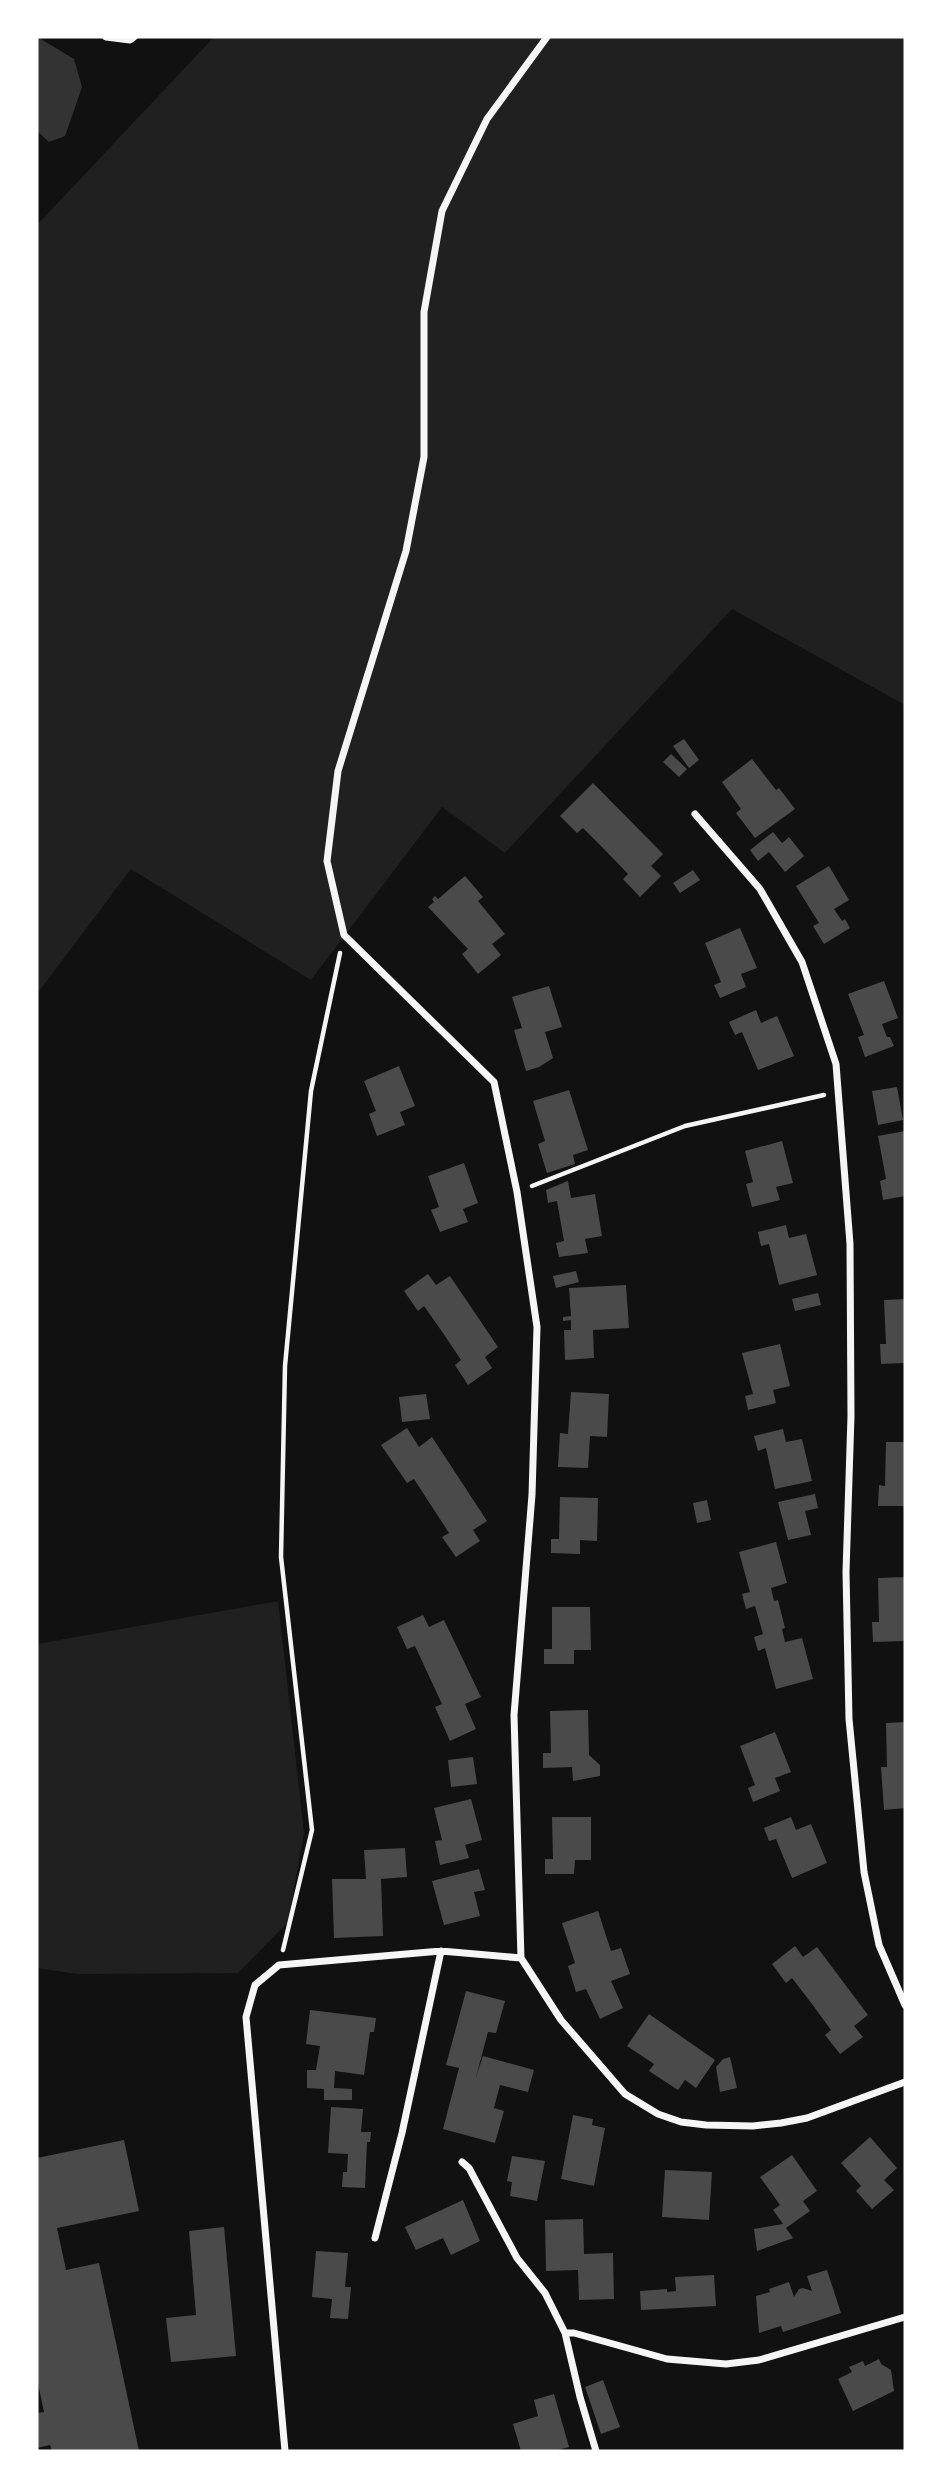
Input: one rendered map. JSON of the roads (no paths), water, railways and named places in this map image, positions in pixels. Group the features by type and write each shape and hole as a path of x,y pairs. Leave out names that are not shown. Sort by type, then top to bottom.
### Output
{"street":[{"path":"106,37 130,40 134,37"},
{"path":"547,37 487,119 442,211 424,312 422,470 406,551 338,771 327,861 344,935 494,1082 517,1192 537,1327 532,1495 514,1715 521,1958 561,2020 633,2100 658,2115 681,2122 706,2125 753,2126 781,2123 807,2118 905,2082"},
{"path":"695,814 760,889 802,962 836,1064 850,1244 851,1416 846,1572 849,1719 864,1872 879,1945 905,2005"},
{"path":"285,2451 246,2017 255,1985 279,1965 441,1951 521,1958"},
{"path":"375,2238 402,2133 441,1951"},
{"path":"462,2162 469,2168 517,2258 570,2333 580,2397 596,2451"},
{"path":"570,2333 667,2359 726,2364 759,2360 905,2317"}]}
